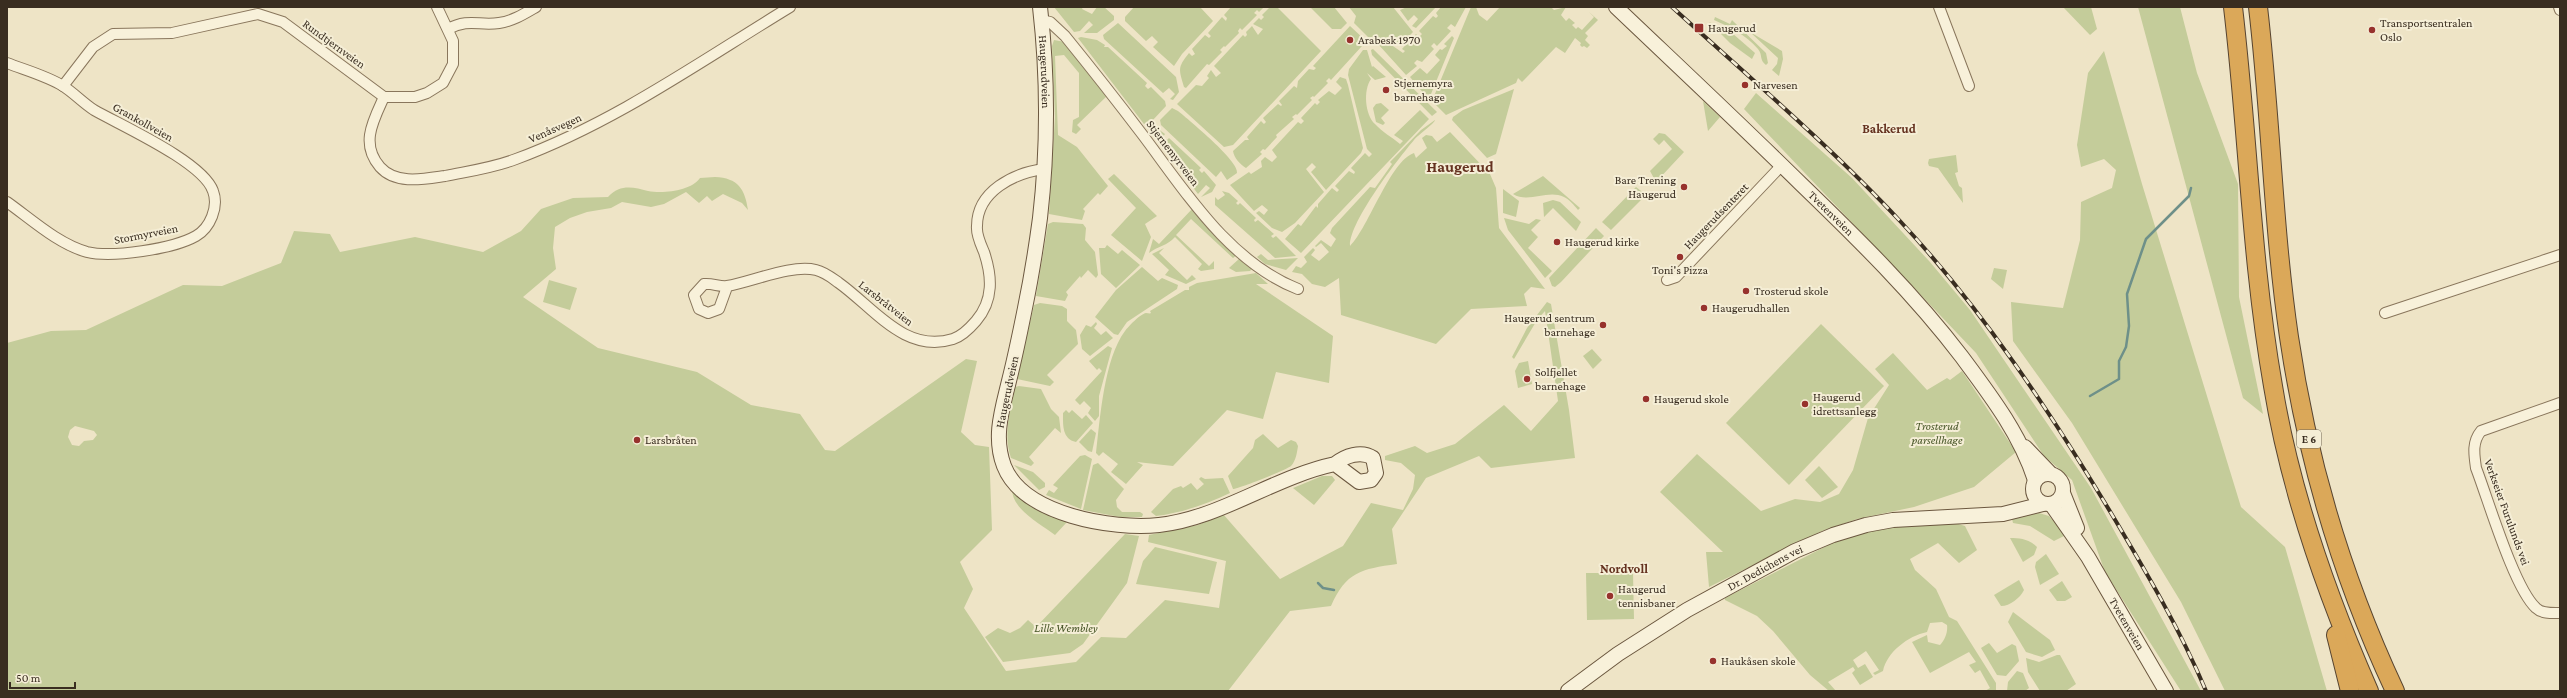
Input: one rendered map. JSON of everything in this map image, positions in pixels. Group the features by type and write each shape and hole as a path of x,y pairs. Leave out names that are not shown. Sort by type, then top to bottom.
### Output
{"highway":[{"name":"E 6","path":"2233,7 2250,208 2274,395 2296,487 2325,584 2350,691"},
{"name":"E 6","path":"2258,7 2278,243 2293,359 2319,480 2346,568 2395,691"},
{"name":"E 6","path":"2325,584 2369,691"}],"street":[{"path":"384,97 415,97 427,93 443,83 451,71 454,56 453,41 437,7"},
{"path":"448,29 467,21 490,24 510,21 536,7"},
{"name":"Venåsvegen","path":"384,97 374,118 368,140 373,156 386,173 401,179 424,179 481,169 515,160 603,120 648,95 790,7"},
{"name":"Tvetenveien","path":"1616,7 1866,247 1917,302 1974,374 2033,461 2051,474"},
{"path":"1938,7 1969,86"},
{"name":"Rundtjernveien","path":"63,86 93,47 113,34 172,33 246,14 258,14 283,22 384,97"},
{"name":"Haugerudveien","path":"1041,14 1046,108 1044,169 1034,261 999,425 1000,454 1006,470 1014,481 1028,494 1066,514 1096,522 1142,526 1190,519 1299,474 1335,464"},
{"name":"Stjernemyrveien","path":"1041,14 1065,36 1212,225 1260,269 1280,282 1298,289"},
{"path":"7,63 63,86"},
{"name":"Grankollveien","path":"63,86 92,109 163,148 209,183"},
{"name":"Haugerudsenteret","path":"1667,280 1676,278 1782,165"},
{"name":"Larsbråtveien","path":"727,286 756,278 815,270 827,274 906,336 926,343 954,338 964,332 981,315 988,298 990,277 976,227 982,205 1000,186 1015,176 1044,169"},
{"name":"Stormyrveien","path":"7,202 77,248 104,255 129,253 183,241 205,229 211,220 215,201 209,183"},
{"path":"2385,312 2560,255"},
{"name":"Verkseier Furulunds vei","path":"2560,403 2481,431 2476,437 2474,454 2476,468 2519,582 2537,609 2552,613 2560,613"},
{"name":"Tvetenveien","path":"2033,461 2034,485"},
{"path":"2051,474 2060,479 2063,493 2059,500 2047,504 2035,498 2034,485 2040,475 2051,474"},
{"name":"Dr. Dedichens vei","path":"1988,513 2015,502 2034,485"},
{"name":"Tvetenveien","path":"2063,493 2088,556"},
{"name":"Tvetenveien","path":"2047,504 2088,556 2166,691"},
{"name":"Dr. Dedichens vei","path":"1568,691 1606,662 1667,622 1795,551 1843,531 1878,522 1988,513 2003,514 2047,504"}],"green space":[{"path":"1054,7 1083,7 1082,9 1092,14 1097,7 1104,7 1114,16 1114,20 1097,33 1084,33 1093,25 1089,21 1080,31 1074,32"},
{"path":"1134,7 1200,7 1213,21 1182,54 1174,66 1153,47 1158,42 1152,36 1146,41 1125,21 1125,17"},
{"path":"1231,7 1264,7 1259,12 1257,10 1254,13 1257,15 1242,30 1240,28 1238,31 1239,33 1220,50 1222,52 1209,65 1207,64 1186,88 1184,87 1180,72 1182,62 1189,53 1192,56 1195,54 1192,49 1205,35 1209,38 1211,36 1208,33 1222,17 1226,21 1227,18 1224,15"},
{"path":"1270,7 1277,7 1321,51 1233,145 1224,147 1177,104 1196,85 1202,86 1209,78 1207,76 1211,70 1216,77 1221,73 1214,66 1243,35 1245,37 1247,35 1246,32 1252,26 1258,35 1263,29 1253,24 1259,18 1261,20 1264,17 1262,15"},
{"path":"1310,7 1334,7 1347,23 1341,29 1332,29"},
{"path":"1349,7 1393,7 1413,32 1400,45 1387,40 1372,41 1354,23 1356,16"},
{"path":"1407,7 1436,7 1416,28 1412,26 1418,19 1414,15 1408,21 1400,10"},
{"path":"1441,7 1466,7 1455,27 1451,24 1447,28 1451,31 1437,46 1434,43 1431,46 1434,49 1422,62 1417,60 1414,63 1417,66 1406,75 1378,44 1390,44 1403,53 1405,51 1402,49 1416,34 1419,37 1422,34 1419,31 1433,16 1436,18 1438,16 1436,13"},
{"path":"1471,7 1476,7 1479,15 1487,21 1500,7 1551,7 1554,10 1566,7 1561,15 1566,21 1569,18 1575,23 1572,25 1576,29 1578,27 1582,30 1594,17 1589,12 1598,20 1585,33 1588,36 1585,40 1590,45 1587,48 1584,46 1582,47 1580,45 1581,43 1575,38 1565,53 1556,47 1522,82 1518,78 1516,83 1446,115 1432,101"},
{"path":"2063,7 2091,7 2097,29 2090,35"},
{"path":"2138,7 2180,7 2197,73 2238,184 2239,297 2263,414 2243,398"},
{"path":"1715,17 1730,24 1732,20 1766,53 1768,63 1766,65 1764,63 1758,49 1753,44 1732,29 1714,20"},
{"path":"1709,22 1732,33 1755,53 1752,59 1730,43"},
{"path":"1118,23 1176,77 1179,92 1173,100 1170,99 1175,94 1169,88 1163,93 1104,39 1103,35"},
{"path":"1350,26 1365,40 1362,46 1331,80 1329,78 1326,81 1328,83 1314,97 1313,96 1310,98 1312,100 1297,115 1296,114 1292,117 1294,119 1276,135 1277,137 1265,150 1263,149 1260,152 1262,154 1246,168 1236,158 1233,151 1245,140 1249,140 1247,137 1261,121 1264,124 1266,122 1263,118 1278,104 1281,106 1282,105 1279,101 1294,86 1297,88 1298,81 1309,69 1314,70 1316,68 1313,66"},
{"path":"1750,32 1782,51 1783,59 1779,76 1772,70 1777,64 1778,58"},
{"path":"1452,36 1454,38 1431,94 1425,95 1410,77 1420,68 1427,74 1440,60 1435,55 1440,49 1442,50 1447,46 1444,44"},
{"path":"1081,37 1097,40 1105,45 1104,47 1108,47 1147,83 1145,86 1148,89 1151,87 1165,101 1166,106 1152,121 1144,124 1078,38"},
{"path":"1054,40 1065,42 1107,96 1077,125 1081,129 1076,134 1072,132 1073,120 1079,117 1079,73 1064,55 1055,56 1058,135 1077,147 1108,186 1100,195 1098,193 1083,209 1085,211 1082,220 1049,214 1055,117 1052,46"},
{"path":"1373,49 1437,112 1432,116 1372,55 1371,50"},
{"path":"1363,50 1367,50 1372,67 1373,66 1386,77 1375,80 1367,73 1371,79 1368,84 1366,96 1367,109 1375,124 1400,144 1403,141 1394,135 1420,110 1429,119 1301,253 1285,239 1298,224 1301,226 1316,206 1318,208 1318,204 1332,188 1337,192 1339,190 1335,186 1349,171 1354,174 1355,172 1351,168 1365,153 1369,157 1372,154 1367,149 1348,75 1349,69"},
{"path":"2104,51 2142,184 2241,507 2285,547 2327,691 2225,691 2181,602 2072,423 2013,341 2011,302 2063,308 2080,240 2081,202 2112,188 2116,170 2104,159 2081,167 2077,145 2088,73"},
{"path":"1340,77 1346,79 1348,85 1363,148 1361,153 1326,190 1311,172 1316,167 1312,163 1306,169 1324,192 1295,223 1282,232 1272,228 1256,213 1259,211 1264,215 1268,210 1262,205 1254,211 1230,185 1249,172 1251,174 1262,167 1261,161 1265,157 1272,162 1277,157 1272,150 1298,122 1301,124 1304,121 1301,118 1315,103 1317,105 1320,102 1318,100 1329,91 1335,95 1342,88 1336,82"},
{"path":"1514,89 1496,154 1487,158 1452,120 1453,117 1463,110"},
{"path":"1756,93 1852,178 1930,262 1970,310 2091,488 2201,691 2181,691 2105,572 2072,480 2044,456 1976,353 1744,109"},
{"path":"1703,101 1720,117 1708,131"},
{"path":"1381,103 1389,110 1381,118 1385,123 1383,125 1376,122 1373,108 1376,104"},
{"path":"1172,108 1178,111 1223,151 1231,160 1237,173 1227,180 1221,171 1216,177 1161,125 1160,120"},
{"path":"1435,120 1414,140 1376,191 1357,222 1350,246 1365,225 1388,181 1397,168 1405,159 1414,153 1416,158 1427,148 1422,138 1426,135 1432,136 1437,142 1450,132 1490,174 1496,188 1499,228 1545,289 1531,287 1524,294 1527,306 1471,309 1436,344 1341,315 1339,278 1325,287 1312,284 1302,274 1292,272 1296,266 1301,268 1307,262 1304,257 1313,248 1315,250 1311,255 1319,261 1329,252 1321,243 1316,247 1315,246 1321,240 1331,247 1336,239 1330,233 1332,228 1370,187 1375,188 1392,164 1390,162 1421,130"},
{"path":"1154,126 1165,134 1163,137 1167,140 1169,138 1201,168 1199,170 1202,173 1204,171 1216,185 1212,192 1201,197 1210,188 1206,185 1198,194 1149,129"},
{"path":"1659,133 1665,134 1684,152 1656,182 1650,171 1672,149 1664,140 1659,145 1653,139"},
{"path":"1956,155 1958,172 1955,173 1959,186 1962,188 1963,203 1938,168 1929,166 1928,163 1929,159"},
{"path":"1114,174 1157,216 1145,224 1151,237 1142,261 1111,235 1136,208 1108,179"},
{"path":"1543,176 1580,208 1578,210 1568,199 1558,195 1525,198 1513,194"},
{"path":"715,177 735,182 745,196 748,210 742,203 723,194 712,201 707,196 699,203 686,192 664,204 651,207 622,202 611,208 587,212 570,218 555,227 553,248 556,269 523,297 598,348 697,372 751,405 800,414 825,450 835,451 966,359 977,361 961,432 975,445 989,447 992,530 960,562 973,589 964,608 1006,671 1076,662 1101,637 1126,638 1165,600 1219,608 1226,561 1148,542 1149,535 1198,525 1223,514 1280,579 1343,546 1371,503 1403,510 1413,489 1415,475 1401,463 1385,460 1385,456 1415,446 1427,453 1455,444 1504,405 1531,431 1558,401 1545,311 1537,320 1514,359 1512,357 1527,328 1547,302 1551,304 1569,410 1575,458 1491,468 1479,456 1426,478 1392,529 1397,564 1374,568 1356,574 1343,586 1331,606 1290,611 1228,691 7,691 7,343 51,331 86,330 183,285 222,286 281,263 294,231 330,234 340,252 415,237 483,252 521,231 541,209 573,198 608,197 622,188 637,188 654,192 669,192 684,189 700,178","holes":["75,426 94,431 97,435 93,440 84,441 79,446 72,445 68,437 70,430"]},
{"path":"1636,187 1646,195 1611,230 1602,222"},
{"path":"1503,189 1519,201 1516,217 1503,213"},
{"path":"1222,191 1229,193 1238,201 1236,203 1238,205 1240,203 1256,218 1254,220 1255,222 1258,220 1274,234 1271,236 1273,238 1276,236 1296,256 1275,258 1215,205 1215,197 1218,200 1225,195"},
{"path":"1553,200 1560,202 1581,222 1576,231 1553,208 1544,217 1543,203"},
{"path":"1193,208 1237,255 1233,258 1191,219 1176,235 1209,266 1214,261 1214,269 1201,271 1198,269 1202,264 1175,237 1149,253 1153,239 1159,244"},
{"path":"1504,218 1529,224 1536,219 1541,220 1531,230 1538,237 1528,248 1552,271 1545,278 1508,230"},
{"path":"1053,222 1083,224 1086,228 1085,240 1095,252 1098,275 1096,278 1088,270 1081,278 1080,276 1066,292 1068,295 1065,301 1036,296 1048,224"},
{"path":"1596,228 1604,236 1561,282 1555,287 1552,286 1549,278"},
{"path":"1107,245 1118,254 1122,250 1140,265 1116,288 1101,274 1099,248 1105,248"},
{"path":"1164,248 1159,253 1187,280 1192,275 1196,279 1186,284 1165,275 1169,270 1152,254"},
{"path":"1261,254 1268,260 1298,258 1286,270 1265,264 1257,257"},
{"path":"1240,258 1252,269 1250,271 1236,272 1229,268"},
{"path":"1142,267 1158,281 1162,278 1178,285 1177,289 1127,322 1118,335 1114,334 1095,317 1116,290"},
{"path":"1994,268 2007,270 2003,289 1991,279"},
{"path":"1256,273 1268,284 1256,284 1333,336 1329,383 1276,372 1263,419 1227,410 1173,466 1137,462 1143,465 1126,484 1111,472 1118,464 1103,452 1099,456 1096,453 1101,407 1108,373 1112,357 1125,331 1143,314 1151,313 1150,311 1185,290 1189,290 1189,287 1197,283"},
{"path":"549,280 577,288 570,310 543,302"},
{"path":"1040,303 1062,306 1067,309 1067,321 1076,330 1078,344 1047,375 1054,382 1050,386 1017,379 1034,305"},
{"path":"1096,322 1097,324 1094,328 1101,335 1106,331 1113,338 1090,356 1082,349 1080,335 1086,325 1091,327"},
{"name":"Haugerud idrettsanlegg","path":"1821,324 1884,386 1789,485 1726,423"},
{"path":"1108,346 1112,348 1099,396 1099,416 1095,421 1088,413 1091,408 1084,401 1080,405 1075,400 1102,371 1099,368 1097,370 1089,361"},
{"path":"1592,349 1602,360 1593,369 1583,356"},
{"name":"Trosterud parsellhage","path":"1893,353 1927,390 1947,378 1950,380 1962,371 2016,452 1974,487 1914,507 1857,519 1822,531 1709,587 1706,552 1723,552 1660,492 1697,454 1761,511 1795,499 1820,502 1839,494 1853,470 1868,418 1889,385 1875,369"},
{"path":"1528,361 1532,384 1518,388 1515,371 1519,363"},
{"path":"1019,386 1041,389 1051,409 1059,417 1061,433 1055,428 1029,457 1034,463 1031,466 1011,458 1009,449 1007,431 1009,414 1015,387"},
{"path":"1066,410 1069,413 1072,410 1082,419 1086,415 1093,423 1076,442 1068,438 1064,431 1063,413"},
{"path":"1091,429 1096,433 1092,452 1088,451 1079,442"},
{"path":"1263,434 1278,448 1291,440 1296,442 1298,446 1294,462 1291,466 1281,471 1233,489 1228,476 1253,448 1255,440"},
{"path":"1085,455 1092,459 1081,509 1046,495 1049,490 1054,493 1058,488 1053,485 1080,456"},
{"path":"1098,463 1124,489 1116,500 1117,507 1122,512 1140,512 1143,514 1142,517 1120,517 1083,510 1093,465"},
{"path":"1014,465 1033,472 1045,483 1045,487 1039,490"},
{"path":"1819,466 1838,487 1822,498 1805,480"},
{"path":"1322,476 1332,476 1335,480 1314,505 1293,488"},
{"path":"1201,477 1205,479 1223,478 1230,493 1175,513 1156,516 1151,512 1173,489 1181,486 1183,488 1191,483 1197,490 1204,484 1199,479"},
{"path":"1012,489 1044,513 1067,522 1055,535 1022,510 1013,497"},
{"path":"2039,513 2049,516 2066,535 2054,541 2030,526 2013,523 2012,519"},
{"path":"1952,522 1965,526 1977,550 1959,563 1938,543 1910,559 1915,570 1936,589 1949,617 1957,621 1996,683 1996,691 1985,691 1990,688 1980,670 1975,673 1969,665 1976,662 1969,652 1930,673 1912,642 1927,635 1928,642 1940,645 1947,633 1947,625 1942,622 1930,623 1927,632 1913,637 1899,646 1889,657 1883,671 1875,675 1873,673 1879,670 1866,651 1853,660 1858,668 1865,664 1873,677 1860,685 1852,673 1855,670 1853,667 1828,682 1836,691 1829,691 1810,675 1773,631 1757,616 1725,600 1725,598 1844,537 1892,526"},
{"name":"Lille Wembley","path":"1125,534 1139,536 1127,583 1083,644 1070,653 1003,662 985,637 998,628 1010,633 1020,628 1028,620 1036,627"},
{"path":"2010,538 2017,538 2034,544 2037,547 2034,555 2023,562"},
{"path":"1155,547 1217,562 1209,594 1136,584 1143,561"},
{"path":"2046,554 2059,574 2040,585 2035,567 2036,562"},
{"name":"Haugerud tennisbaner","path":"1586,573 1633,573 1634,619 1587,620"},
{"path":"2019,580 2024,590 2022,593 2011,603 2001,606 1994,595"},
{"path":"2062,581 2072,597 2065,601 2057,601 2049,590"},
{"path":"2013,612 2050,640 2055,650 2042,657 2026,652 2008,622"},
{"path":"1989,643 1997,653 2012,644 2016,646 2019,661 2006,676 1997,675 1981,648"},
{"path":"2060,655 2076,684 2066,691 2040,691 2028,672 2026,658 2039,662"},
{"path":"2017,671 2023,673 2029,688 2025,691 2007,691 2008,682"}],"waterway":[{"path":"2090,396 2119,379 2119,361 2126,347 2129,326 2127,294 2146,239 2189,196 2191,188"},
{"path":"1318,583 1323,588 1334,590"}],"railway":[{"path":"1672,7 1845,165 1900,221 1959,289 2013,361 2039,399 2124,534 2162,600 2206,691"}],"place":[{"name":"Haugerud","path":"1699,28"},
{"name":"Transportsentralen Oslo","path":"2372,30"},
{"name":"Arabesk 1970","path":"1350,40"},
{"name":"Narvesen","path":"1745,85"},
{"name":"Stjernemyra barnehage","path":"1386,90"},
{"name":"Bare Trening Haugerud","path":"1684,187"},
{"name":"Haugerud kirke","path":"1557,242"},
{"name":"Toni's Pizza","path":"1680,257"},
{"name":"Trosterud skole","path":"1746,291"},
{"name":"Haugerudhallen","path":"1704,308"},
{"name":"Haugerud sentrum barnehage","path":"1603,325"},
{"name":"Solfjellet barnehage","path":"1527,379"},
{"name":"Haugerud skole","path":"1646,399"},
{"name":"Haugerud idrettsanlegg","path":"1805,404"},
{"name":"Larsbråten","path":"637,440"},
{"name":"Haugerud tennisbaner","path":"1610,596"},
{"name":"Haukåsen skole","path":"1713,661"}],"district":[{"name":"Bakkerud","path":"1889,128"},
{"name":"Haugerud","path":"1460,166"},
{"name":"Nordvoll","path":"1624,568"}]}
